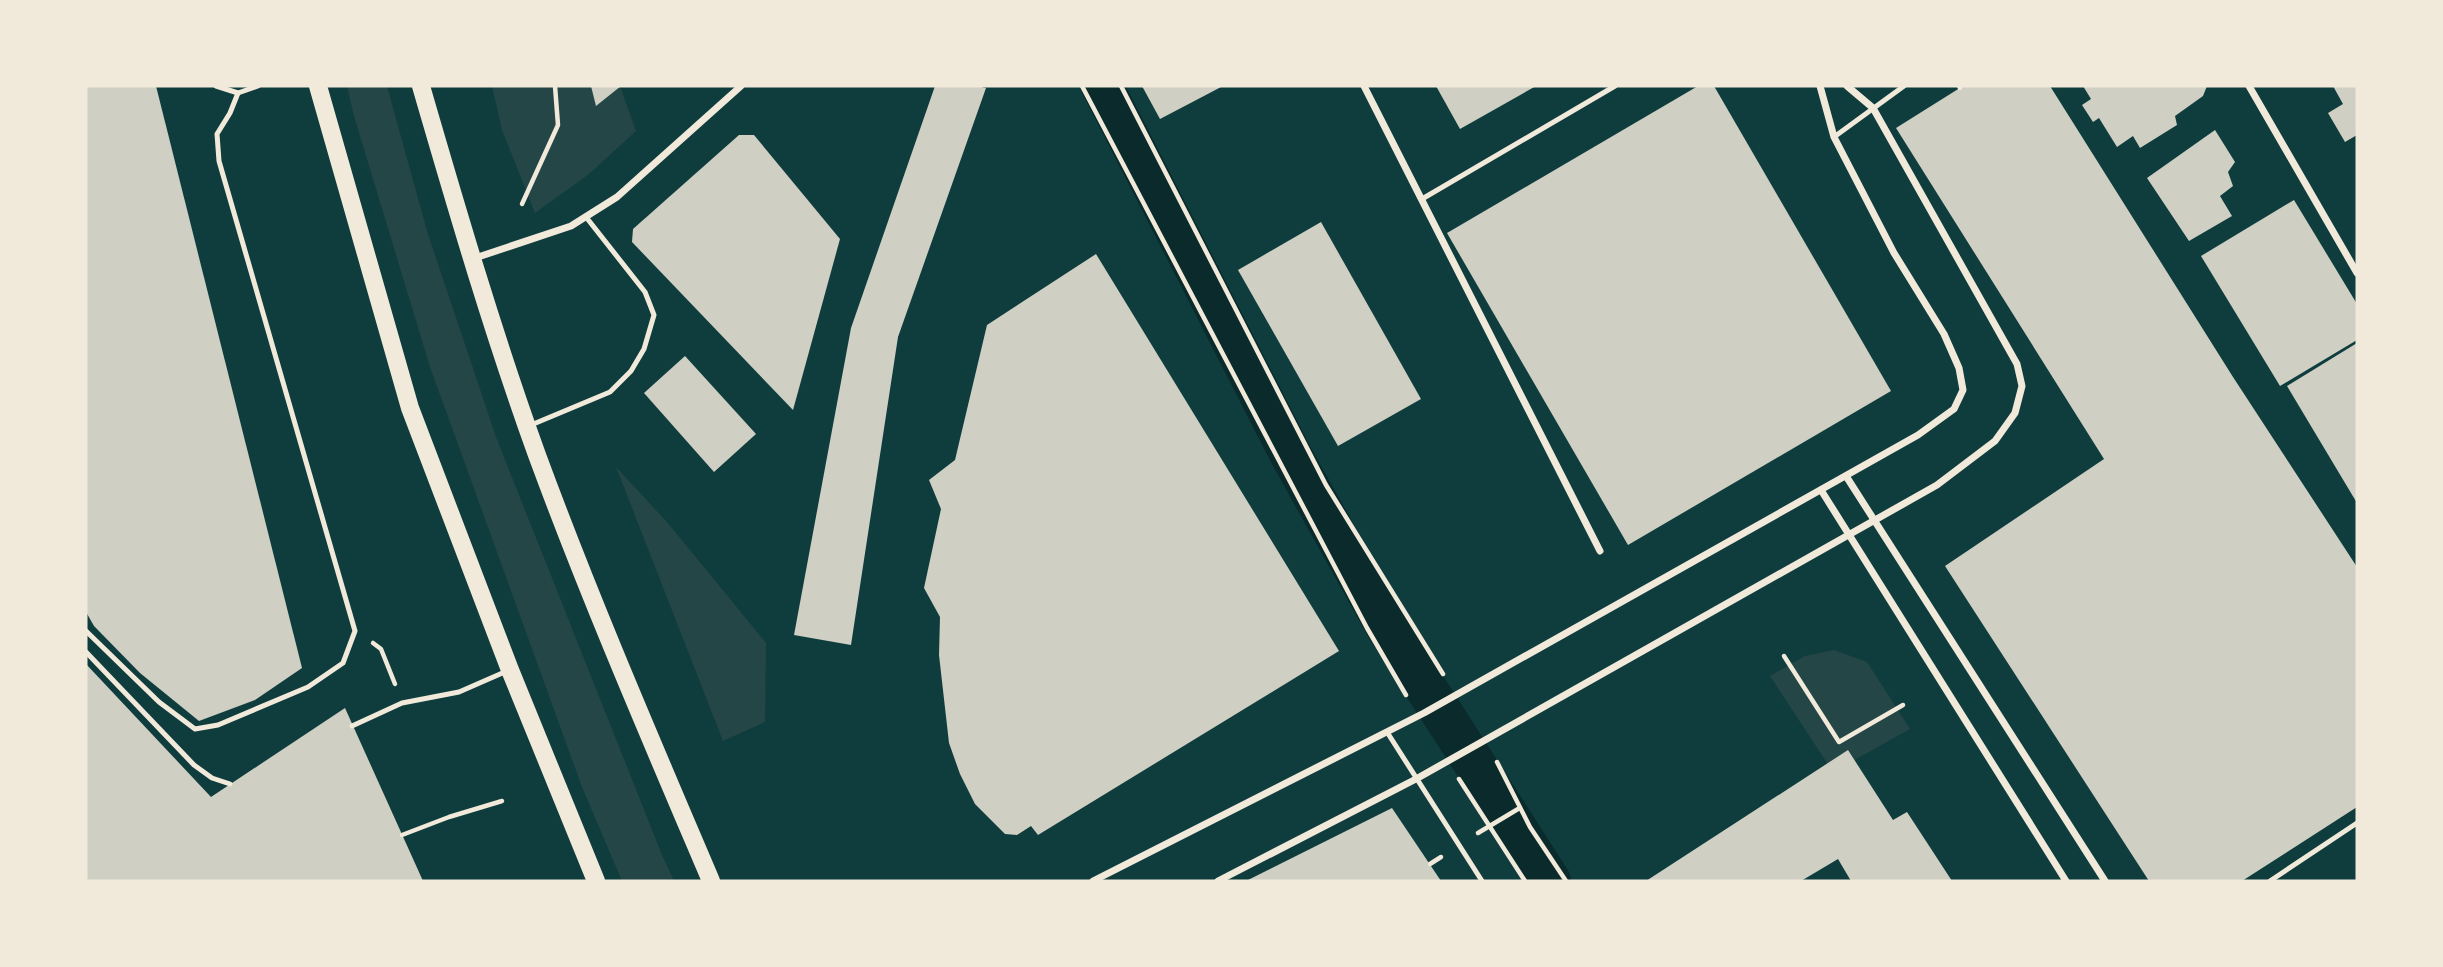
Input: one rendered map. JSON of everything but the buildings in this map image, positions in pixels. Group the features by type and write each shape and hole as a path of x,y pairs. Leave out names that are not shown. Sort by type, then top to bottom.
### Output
{"main road":[{"path":"317,86 410,408 510,670 596,881"},
{"path":"421,86 472,259 528,426 632,699 711,881"}],"street":[{"path":"472,259 571,226 586,217 617,197 741,86"},
{"path":"1364,86 1600,551"},
{"path":"1093,881 1424,713 1918,435 1954,410 1964,390 1959,368 1944,334 1894,253 1833,137 1820,86"},
{"path":"1218,881 1450,761 1875,521 1937,485 1995,441 2015,413 2022,386 2017,364 1873,108 1847,86"},
{"path":"2249,86 2357,273"},
{"path":"1846,476 2105,881"},
{"path":"1821,489 2066,881"}],"lane":[{"path":"216,86 238,93 258,86"},
{"path":"1422,199 1615,86"},
{"path":"1833,137 1904,86"},
{"path":"86,631 159,702 195,729 218,725 308,687 343,663 355,631 219,161 216,134 230,113 238,93"},
{"path":"528,426 610,392 631,371 644,349 654,315 645,292 586,217"},
{"path":"86,652 194,765 212,778 230,784"},
{"path":"352,726 402,703 459,692 510,670"},
{"path":"1387,732 1482,881"},
{"path":"2270,881 2357,823"}],"path":[{"path":"522,204 558,125 555,86"},
{"path":"1082,86 1367,628 1409,699"},
{"path":"1121,86 1326,485 1452,697"},
{"path":"355,631 382,649 402,703"},
{"path":"1784,656 1839,741 1903,705"},
{"path":"1482,742 1530,827 1566,881"},
{"path":"402,835 502,801"},
{"path":"1492,824 1518,809"},
{"path":"1496,837 1525,881"}],"shaded area":[{"path":"347,86 387,86 427,231 496,437 674,881 622,881 582,787 430,367"},
{"path":"492,86 620,86 636,131 589,174 535,213 502,130"},
{"path":"616,467 667,522 766,643 765,722 723,741"},
{"path":"1834,650 1867,662 1910,729 1833,772 1770,676 1805,656"}],"waterway":[{"path":"1102,86 1292,457 1388,629 1550,881"}]}
